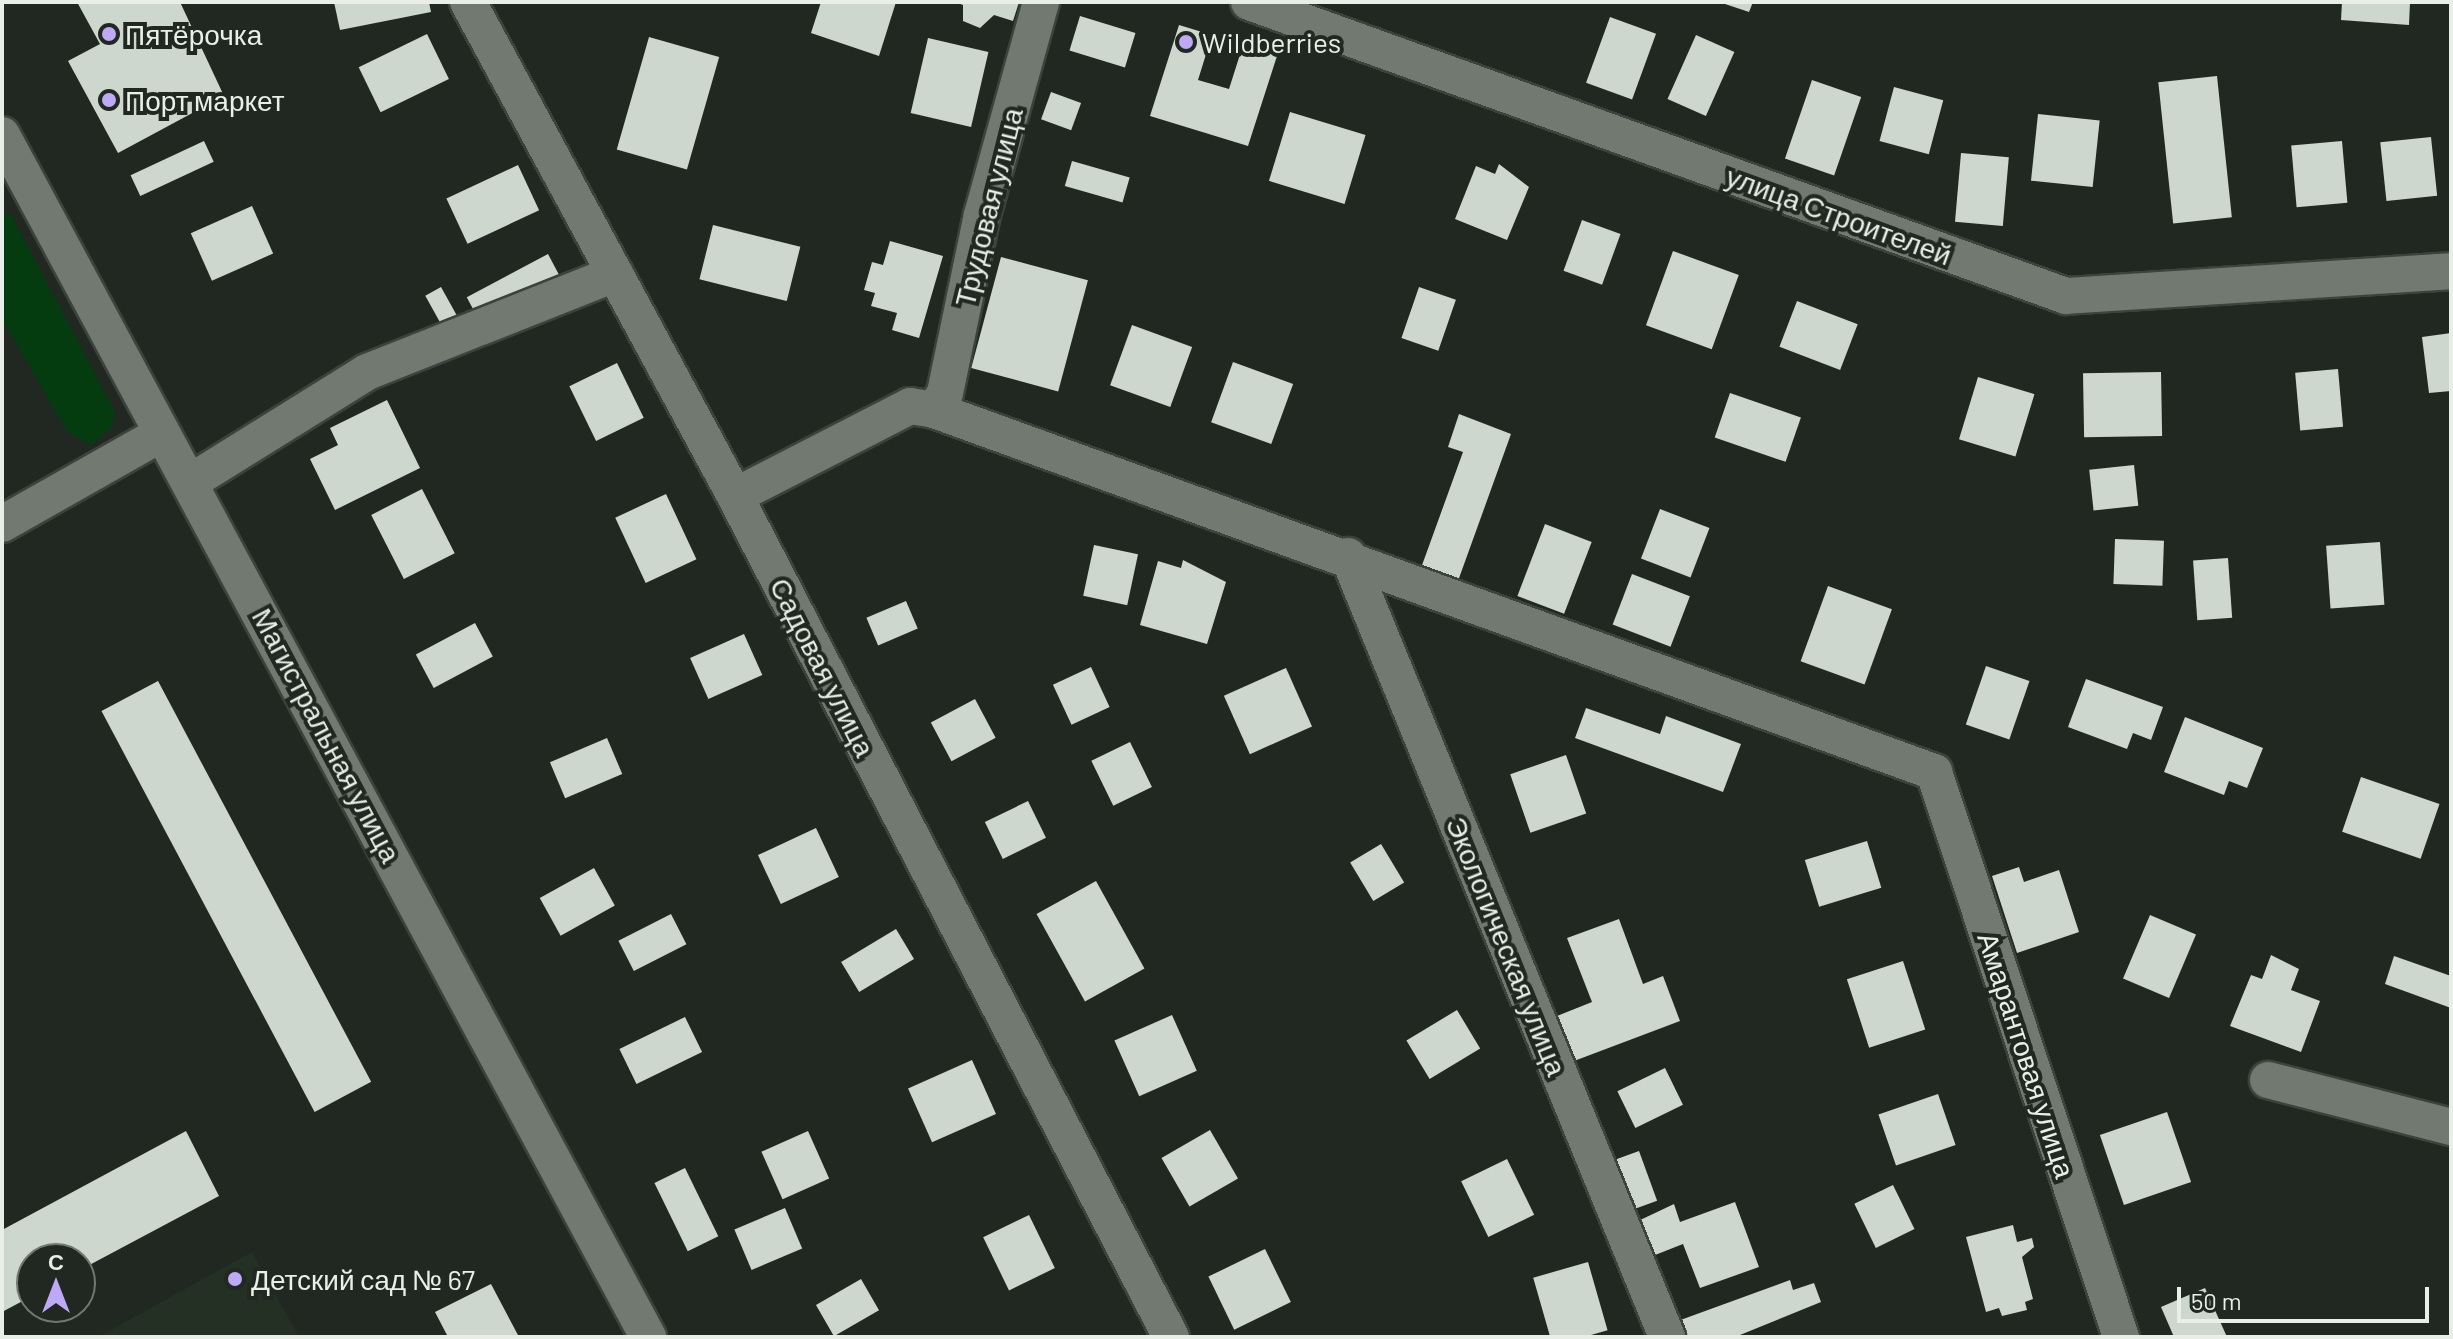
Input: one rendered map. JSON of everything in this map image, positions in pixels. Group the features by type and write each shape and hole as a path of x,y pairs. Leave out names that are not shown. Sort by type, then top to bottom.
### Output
{"street":[{"name":"Садовая улица","path":"468,2 735,496 1171,1337"},
{"name":"Трудовая улица","path":"934,410 945,393 982,215 1041,2"},
{"name":"улица Строителей","path":"1249,2 2066,296 2451,271"},
{"name":"Магистральная улица","path":"2,135 161,434 192,481 648,1337"},
{"path":"192,481 367,372 615,274"},
{"path":"735,496 910,406 934,410 1348,556"},
{"path":"2,524 161,434"},
{"name":"Амарантовая улица","path":"1348,556 1934,772 2121,1337"},
{"name":"Экологическая улица","path":"1348,556 1667,1337"},
{"path":"2268,1080 2451,1127"}],"shaded area":[{"name":"Детский сад № 67","path":"252,1252 299,1337 98,1337"}],"green space":[{"path":"10,213 115,412 111,428 90,445 67,431 2,319 2,217"}],"building":[{"path":"77,2 180,2 224,96 118,153 68,61 100,44"},
{"path":"334,2 429,2 431,12 340,30"},
{"path":"821,2 896,2 879,56 811,33"},
{"path":"955,2 1019,2 1013,21 994,15 980,28 963,21 963,5"},
{"path":"1719,2 1753,2 1749,12"},
{"path":"2342,2 2410,2 2409,25 2341,20"},
{"path":"1080,16 1135,33 1125,67 1069,50"},
{"path":"1610,17 1656,34 1632,100 1586,83"},
{"path":"1179,25 1212,35 1198,80 1229,89 1243,45 1277,56 1248,146 1150,116"},
{"path":"427,34 449,79 381,112 359,67"},
{"path":"1696,35 1734,52 1706,116 1668,99"},
{"path":"649,37 719,57 687,170 617,149"},
{"path":"928,38 988,52 971,127 911,113"},
{"path":"2217,76 2232,217 2173,223 2158,82"},
{"path":"1812,80 1861,97 1834,175 1785,158"},
{"path":"1894,87 1943,100 1929,154 1880,141"},
{"path":"1051,92 1081,103 1071,130 1041,119"},
{"path":"1290,112 1366,135 1344,204 1269,181"},
{"path":"2038,114 2100,120 2093,187 2031,181"},
{"path":"2431,137 2437,196 2386,201 2380,142"},
{"path":"204,141 214,162 140,196 131,175"},
{"path":"2342,141 2347,203 2297,207 2291,145"},
{"path":"1961,153 2009,157 2003,226 1955,222"},
{"path":"1072,161 1130,178 1123,203 1065,186"},
{"path":"1499,164 1529,187 1507,240 1455,219 1476,166 1495,174"},
{"path":"518,165 539,210 468,244 446,198"},
{"path":"252,206 273,254 212,281 191,233"},
{"path":"1582,220 1621,234 1602,285 1564,271"},
{"path":"713,225 800,247 787,301 699,279"},
{"path":"890,241 943,256 919,338 892,330 897,313 871,306 875,293 864,290 872,262 883,265"},
{"path":"1673,251 1739,275 1712,349 1646,325"},
{"path":"548,254 560,277 479,320 467,297"},
{"path":"1001,257 1088,280 1058,391 971,368"},
{"path":"441,287 461,323 445,332 425,296"},
{"path":"1419,287 1456,300 1438,351 1401,338"},
{"path":"1797,301 1858,324 1840,370 1779,347"},
{"path":"1132,325 1192,347 1170,407 1110,385"},
{"path":"2451,333 2451,391 2429,393 2422,337"},
{"path":"1233,362 1293,384 1271,444 1211,422"},
{"path":"617,363 644,418 596,441 569,386"},
{"path":"2338,369 2343,427 2300,431 2295,373"},
{"path":"2161,372 2162,436 2084,437 2083,373"},
{"path":"1978,377 2034,394 2015,456 1959,439"},
{"path":"1730,393 1801,417 1786,462 1715,437"},
{"path":"387,400 420,468 335,510 310,459 338,445 330,428"},
{"path":"1459,414 1511,434 1458,581 1421,568 1463,452 1448,447"},
{"path":"2134,465 2138,506 2094,510 2089,470"},
{"path":"422,489 455,553 404,579 371,515"},
{"path":"666,494 696,559 646,583 615,518"},
{"path":"1660,509 1709,528 1690,577 1641,558"},
{"path":"1545,524 1592,542 1564,614 1517,596"},
{"path":"2115,539 2164,541 2162,586 2113,584"},
{"path":"2380,542 2384,605 2331,609 2326,546"},
{"path":"1094,545 1138,554 1127,605 1083,596"},
{"path":"2228,558 2232,618 2197,620 2193,560"},
{"path":"1183,560 1226,582 1207,644 1140,625 1158,561 1181,568"},
{"path":"1632,574 1690,596 1671,647 1613,624"},
{"path":"1828,586 1892,609 1865,684 1801,661"},
{"path":"906,601 918,629 878,645 866,618"},
{"path":"475,623 493,657 434,688 416,654"},
{"path":"744,634 762,675 708,699 690,658"},
{"path":"1986,666 2029,681 2009,740 1966,725"},
{"path":"1091,667 1110,707 1072,725 1053,685"},
{"path":"1286,668 1312,726 1250,754 1224,696"},
{"path":"2086,679 2163,707 2151,740 2133,733 2127,749 2068,727"},
{"path":"158,681 371,1082 315,1112 101,711"},
{"path":"975,699 996,738 952,761 931,722"},
{"path":"1586,708 1660,734 1666,716 1741,744 1723,792 1575,738"},
{"path":"2185,717 2263,748 2247,788 2229,781 2224,795 2164,772"},
{"path":"607,738 622,774 565,798 550,762"},
{"path":"1130,742 1152,787 1113,806 1091,761"},
{"path":"1566,755 1586,814 1530,833 1510,774"},
{"path":"2361,777 2439,804 2421,859 2342,832"},
{"path":"1028,801 1046,838 1003,859 985,822"},
{"path":"816,828 839,877 781,904 758,855"},
{"path":"1867,841 1881,888 1819,907 1805,860"},
{"path":"1381,844 1404,883 1373,901 1350,863"},
{"path":"2019,867 2024,882 2059,870 2079,932 2017,953 1992,876"},
{"path":"594,868 615,906 561,936 540,898"},
{"path":"1096,881 1144,968 1085,1001 1037,914"},
{"path":"671,914 686,944 634,971 618,941"},
{"path":"2150,915 2196,935 2169,998 2123,979"},
{"path":"1619,919 1643,984 1663,976 1680,1021 1574,1061 1557,1016 1592,1002 1567,938"},
{"path":"896,929 914,959 859,992 841,962"},
{"path":"2271,955 2299,969 2291,990 2320,1001 2301,1052 2230,1026 2251,975 2262,979"},
{"path":"2394,956 2451,976 2451,1008 2385,984"},
{"path":"1903,961 1925,1029 1869,1048 1847,979"},
{"path":"1457,1010 1480,1049 1430,1079 1406,1040"},
{"path":"1172,1015 1197,1071 1139,1096 1114,1041"},
{"path":"685,1017 702,1052 636,1084 619,1049"},
{"path":"972,1060 996,1114 932,1142 908,1088"},
{"path":"1665,1068 1683,1105 1635,1128 1617,1091"},
{"path":"1938,1094 1956,1145 1896,1166 1878,1115"},
{"path":"2167,1112 2191,1182 2124,1205 2100,1135"},
{"path":"1210,1130 1238,1178 1190,1206 1162,1158"},
{"path":"186,1131 219,1196 96,1261 96,1243 16,1243 16,1305 2,1312 2,1230"},
{"path":"808,1131 829,1179 783,1199 761,1152"},
{"path":"1639,1151 1657,1201 1629,1211 1611,1161"},
{"path":"1507,1159 1534,1215 1488,1237 1461,1181"},
{"path":"685,1168 718,1236 688,1251 654,1183"},
{"path":"1893,1185 1914,1229 1876,1248 1854,1204"},
{"path":"1735,1202 1759,1267 1700,1288 1683,1244 1650,1257 1636,1222 1674,1204 1680,1222"},
{"path":"785,1208 802,1249 752,1270 734,1229"},
{"path":"1029,1215 1055,1268 1009,1290 983,1237"},
{"path":"2013,1225 2017,1242 2032,1238 2034,1247 2022,1257 2033,1299 2025,1302 2027,1310 2002,1316 1999,1308 1986,1312 1966,1237"},
{"path":"1265,1249 1291,1302 1234,1330 1208,1277"},
{"path":"1588,1262 1608,1330 1584,1337 1550,1337 1533,1278"},
{"path":"861,1279 879,1310 834,1336 816,1305"},
{"path":"1790,1280 1793,1290 1814,1283 1821,1302 1735,1337 1680,1337 1675,1322"},
{"path":"491,1284 519,1337 448,1337 435,1312"},
{"path":"2205,1288 2227,1337 2174,1337 2161,1307"}],"place":[{"name":"Пятёрочка","path":"109,34"},
{"name":"Wildberries","path":"1186,42"},
{"name":"Порт маркет","path":"109,100"},
{"name":"Детский сад № 67","path":"235,1279"}]}
